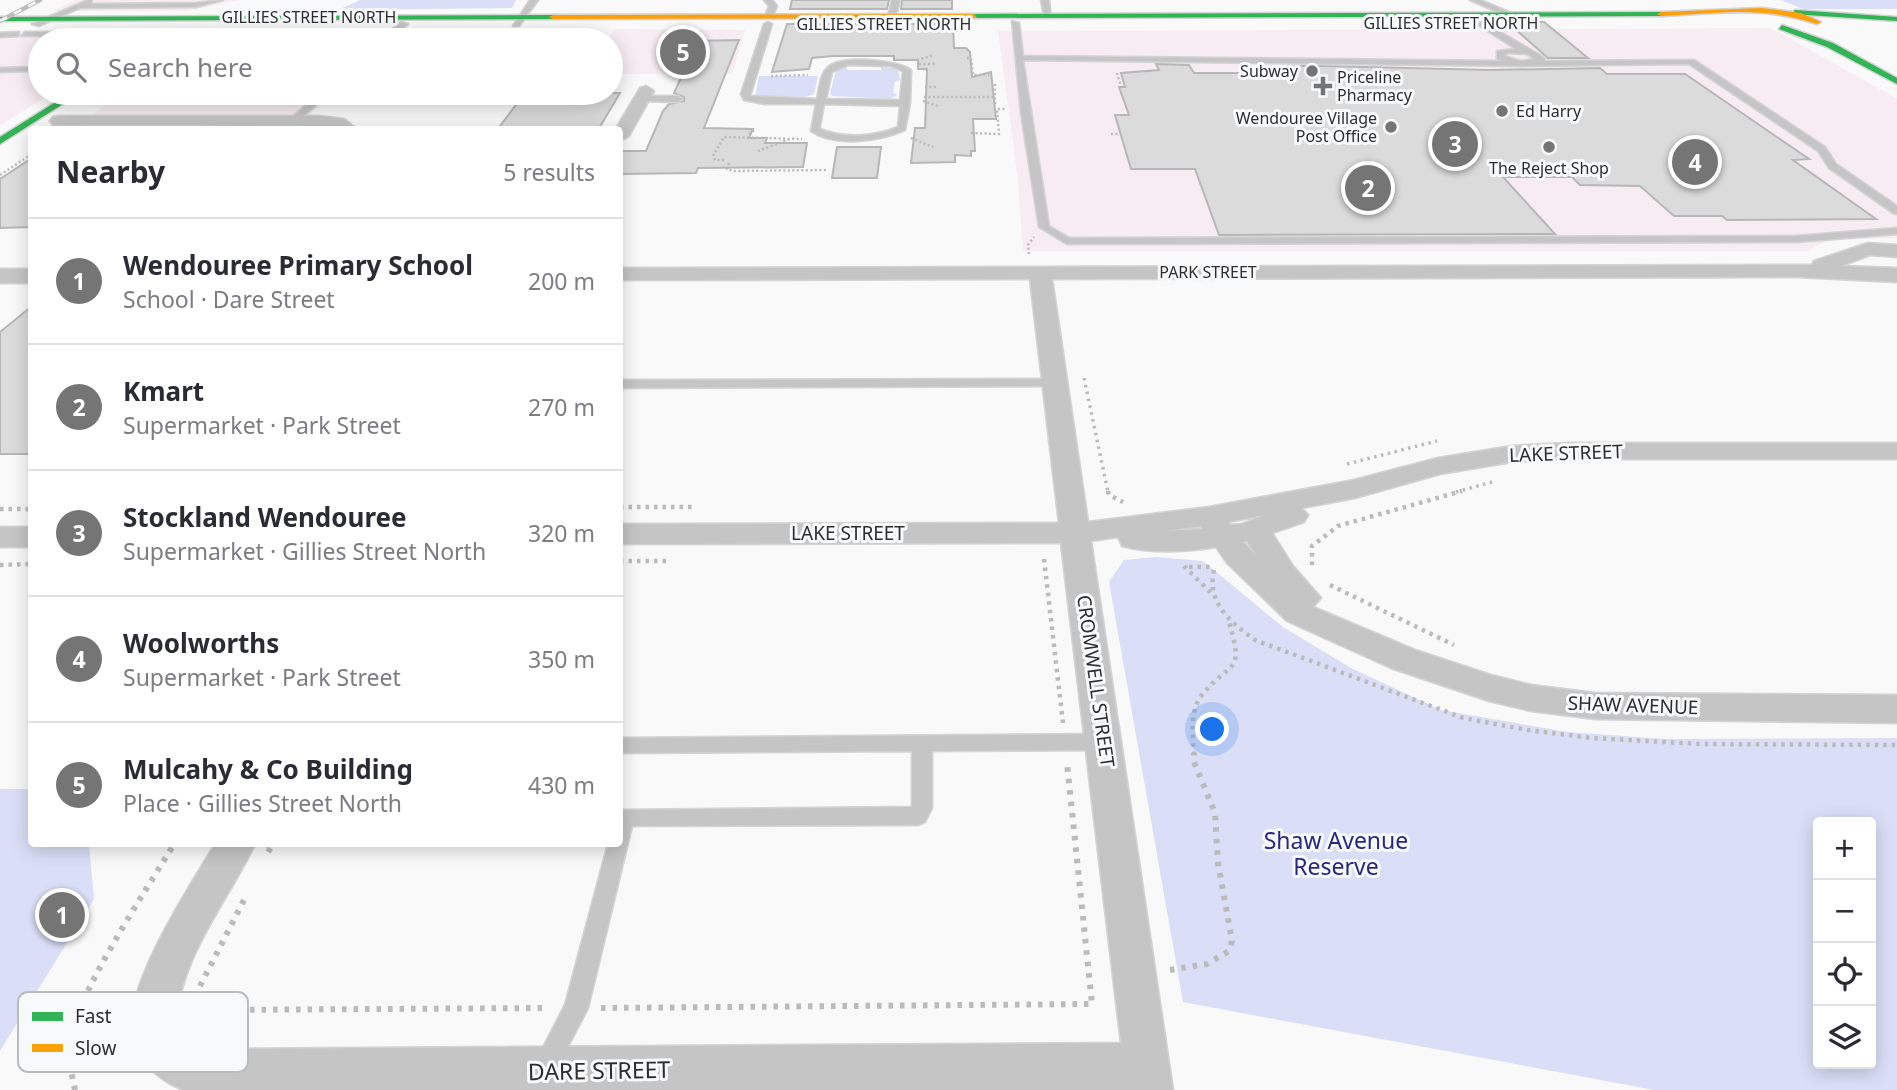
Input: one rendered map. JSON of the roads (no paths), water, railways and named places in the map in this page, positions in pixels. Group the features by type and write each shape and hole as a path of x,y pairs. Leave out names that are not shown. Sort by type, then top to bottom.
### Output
{"main road":[{"path":"175,18 265,12 331,0"},
{"path":"241,28 304,20 319,8 340,0"},
{"path":"218,28 290,2"},
{"path":"1753,6 1754,18 1830,45 1897,81"},
{"name":"GILLIES STREET NORTH","path":"768,13 1014,20 1480,17 1753,6 1794,12"},
{"name":"GILLIES STREET NORTH","path":"265,12 304,20 404,24 894,8 971,10 1014,20 1046,8 1772,24 1798,27 1817,23"},
{"path":"1794,12 1879,19"},
{"path":"1794,12 1817,23 1897,73"},
{"name":"GILLIES STREET NORTH","path":"0,25 114,18 235,21 519,20"},
{"name":"GILLIES STREET NORTH","path":"0,19 35,23 139,24 174,28"},
{"path":"1817,23 1897,19"},
{"path":"139,24 151,28"},
{"path":"0,141 57,105"},
{"path":"31,121 53,125 84,105"},
{"path":"0,160 28,142"}],"street":[{"path":"623,131 644,95"},
{"path":"53,125 335,122 342,126"},
{"name":"PARK STREET","path":"1797,271 1838,262 1868,249 1897,251"},
{"name":"PARK STREET","path":"623,274 1797,271 1897,275"},
{"name":"CROMWELL STREET","path":"1040,273 1148,1078"},
{"path":"0,276 28,275"},
{"name":"LAKE STREET","path":"623,534 1076,533 1169,542 1216,526 1438,466 1537,452 1897,451"},
{"name":"SHAW AVENUE","path":"1248,519 1298,592 1334,621 1378,648"},
{"name":"SHAW AVENUE","path":"1216,526 1266,584 1298,613 1453,678 1562,702 1630,707 1897,709"},
{"path":"0,537 28,537"},
{"name":"DARE STREET","path":"160,992 168,970 234,847"},
{"name":"DARE STREET","path":"189,1081 461,1081 544,1070 1148,1078"}],"lane":[{"path":"0,35 92,0"},
{"path":"79,6 196,5 219,0"},
{"path":"519,20 534,0"},
{"path":"114,18 135,6"},
{"path":"768,13 745,96 759,101 905,103"},
{"path":"1480,17 1531,53 1542,60 1531,64 1508,61 1500,53 1499,42 1480,17"},
{"path":"1014,20 1044,225 1063,239 1072,242 1796,239 1897,231"},
{"path":"35,23 45,28"},
{"path":"399,28 404,24"},
{"path":"1468,63 1500,53 1531,53 1589,62"},
{"path":"1018,58 1235,63 1691,62 1822,149 1832,166 1897,211"},
{"path":"846,63 887,63 908,71 905,123 901,130 871,136 835,136 821,133 815,128 821,101 830,68 846,63"},
{"path":"1,67 28,69"},
{"path":"644,95 678,99"},
{"path":"303,124 316,105"},
{"path":"623,384 1054,383"},
{"path":"623,745 1105,742"},
{"path":"623,822 624,817 918,816 922,808 922,743"},
{"path":"544,1070 576,1008 617,847"}],"railway":[{"path":"0,21 40,0"}],"place":[{"name":"Mulcahy & Co Building","path":"683,52"},
{"name":"Subway","path":"1312,71"},
{"name":"Priceline Pharmacy","path":"1323,86"},
{"name":"Ed Harry","path":"1502,111"},
{"name":"Wendouree Village Post Office","path":"1391,127"},
{"name":"Stockland Wendouree","path":"1455,144"},
{"name":"The Reject Shop","path":"1549,147"},
{"name":"Woolworths","path":"1695,162"},
{"name":"Kmart","path":"1368,188"},
{"name":"Wendouree Primary School","path":"62,915"}],"park label":[{"name":"Shaw Avenue Reserve","path":"1336,853"}]}
